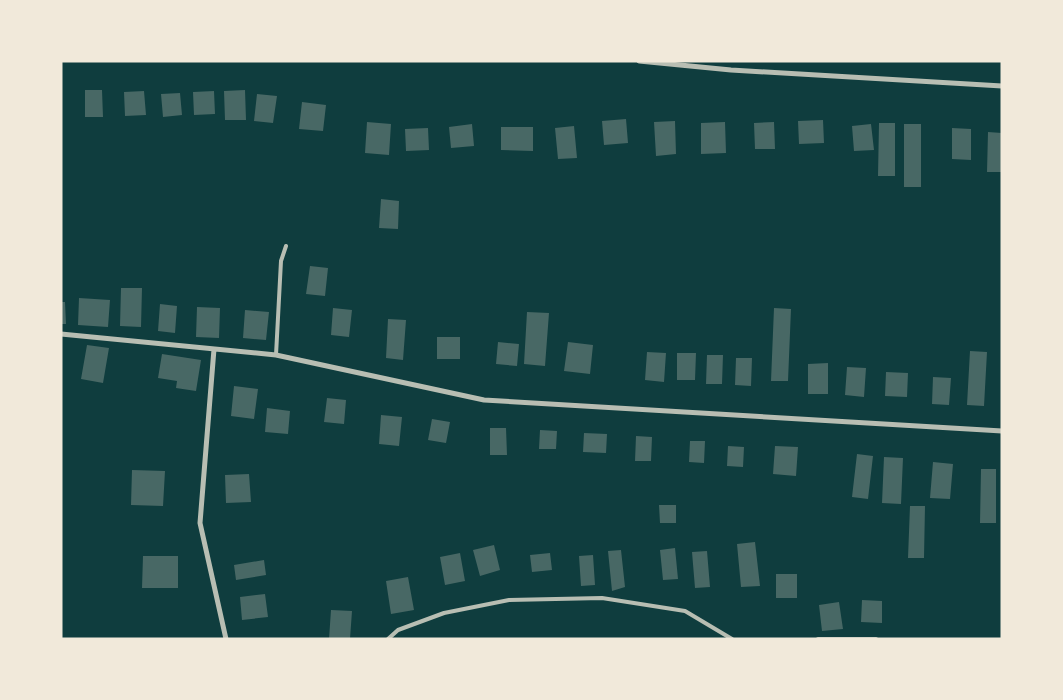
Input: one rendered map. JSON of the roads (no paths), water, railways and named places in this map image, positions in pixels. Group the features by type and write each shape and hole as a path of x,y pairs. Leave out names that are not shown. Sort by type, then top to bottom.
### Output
{"street":[{"path":"639,61 731,70 1002,86"},
{"path":"61,334 276,355 484,400 1002,431"},
{"path":"214,350 200,524 226,639"}],"lane":[{"path":"276,355 281,261 286,246"},
{"path":"388,639 398,630 444,613 509,600 602,598 686,611 732,639"},
{"path":"818,639 876,639"}]}
